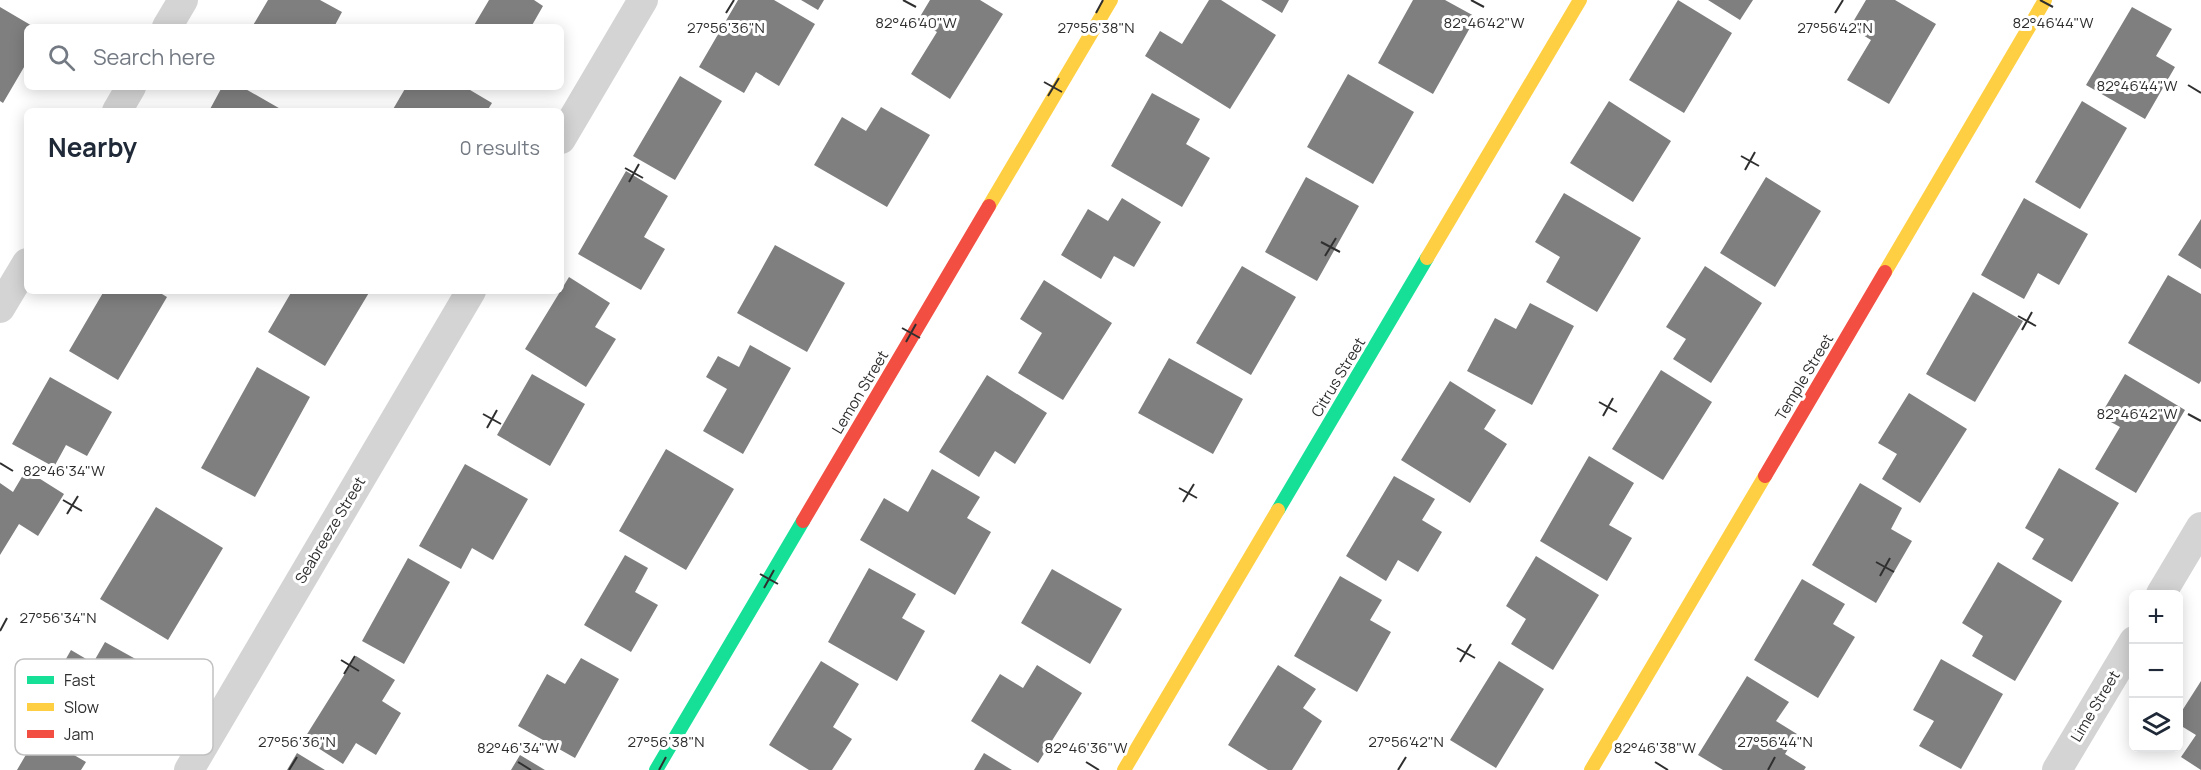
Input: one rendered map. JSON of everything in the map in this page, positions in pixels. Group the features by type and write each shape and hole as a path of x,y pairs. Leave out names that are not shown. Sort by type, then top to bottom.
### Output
{"street":[{"path":"169,24 183,0"},
{"path":"564,134 643,0"},
{"name":"Lemon Street","path":"656,770 1111,0"},
{"name":"Citrus Street","path":"1124,770 1580,0"},
{"name":"Temple Street","path":"1590,770 2045,0"},
{"path":"119,108 129,90"},
{"path":"0,308 24,268"},
{"name":"Seabreeze Street","path":"213,729 469,294"},
{"path":"2163,590 2201,527"},
{"name":"Lime Street","path":"2057,770 2131,644"},
{"name":"Seabreeze Street","path":"189,770 198,755"}],"building":[{"path":"268,0 320,0 342,12 336,24 254,24"},
{"path":"489,0 534,0 543,6 533,24 475,24"},
{"path":"738,0 774,0 815,24 779,86 756,72 744,93 699,67"},
{"path":"801,0 824,0 818,10"},
{"path":"930,0 980,0 1003,14 950,99 911,74 937,32 918,20"},
{"path":"1209,0 1221,0 1276,35 1230,109 1145,56 1160,31 1182,44"},
{"path":"1261,0 1289,0 1282,13"},
{"path":"1413,0 1445,0 1476,17 1433,94 1378,63"},
{"path":"1678,0 1732,33 1684,113 1629,80"},
{"path":"1708,0 1753,0 1740,20"},
{"path":"1866,0 1895,0 1936,24 1889,104 1847,80 1871,40 1850,27"},
{"path":"0,7 29,24 24,24 24,67 3,103 0,101"},
{"path":"2132,7 2172,29 2156,56 2175,67 2145,119 2086,85"},
{"path":"1348,74 1414,112 1373,184 1307,147"},
{"path":"680,76 722,101 675,180 633,156"},
{"path":"220,90 247,90 279,108 211,108"},
{"path":"404,90 470,90 492,103 489,108 394,108"},
{"path":"1152,93 1200,119 1186,144 1210,158 1182,207 1111,166"},
{"path":"1609,101 1671,141 1633,202 1570,163"},
{"path":"2082,101 2127,128 2080,209 2035,182"},
{"path":"881,107 930,135 887,207 814,165 842,117 866,131"},
{"path":"626,171 668,196 644,237 665,249 641,290 578,254"},
{"path":"1306,177 1359,206 1317,281 1265,252"},
{"path":"1766,177 1821,211 1775,287 1720,253"},
{"path":"1564,193 1641,238 1597,312 1546,282 1560,257 1535,242"},
{"path":"1122,198 1161,222 1134,267 1114,256 1101,279 1061,255 1088,209 1108,221"},
{"path":"2024,198 2088,234 2059,285 2038,273 2024,299 1981,275"},
{"path":"2201,219 2201,269 2178,255"},
{"path":"775,245 845,283 807,352 737,313"},
{"path":"1242,266 1296,297 1251,375 1196,343"},
{"path":"1705,266 1762,303 1711,383 1673,359 1686,339 1666,327"},
{"path":"2168,275 2201,294 2201,381 2199,384 2128,343"},
{"path":"569,277 610,303 595,327 616,339 586,387 525,349 559,294 564,294 564,285"},
{"path":"1044,280 1112,323 1063,400 1018,373 1042,333 1020,319"},
{"path":"1973,292 2023,321 1975,402 1926,374"},
{"path":"102,294 162,294 167,297 118,380 69,351"},
{"path":"290,294 368,294 325,366 268,332"},
{"path":"1530,303 1574,326 1532,405 1467,371 1495,318 1516,329"},
{"path":"750,345 791,368 743,454 703,431 727,389 706,377 718,356 739,367"},
{"path":"1169,358 1243,399 1213,454 1138,413"},
{"path":"257,367 310,397 255,497 201,468"},
{"path":"1661,370 1712,402 1663,480 1612,449"},
{"path":"532,374 585,404 550,466 497,435"},
{"path":"2125,374 2185,410 2136,493 2095,469 2120,427 2100,416"},
{"path":"987,375 1047,413 1015,464 995,451 979,477 939,452"},
{"path":"50,377 112,412 87,456 66,445 54,467 12,444"},
{"path":"1450,381 1496,410 1484,429 1507,444 1470,503 1401,460"},
{"path":"1909,393 1967,429 1920,503 1882,479 1897,454 1878,443"},
{"path":"666,449 734,489 686,570 619,531"},
{"path":"1589,456 1634,483 1609,525 1632,538 1607,581 1540,541"},
{"path":"465,464 528,499 493,560 472,548 461,569 419,546"},
{"path":"2059,468 2119,503 2072,582 2032,559 2044,539 2025,528"},
{"path":"932,469 980,497 967,518 991,532 955,595 860,540 884,498 908,512"},
{"path":"26,470 64,494 38,536 19,524 0,555 0,483 13,492"},
{"path":"1394,476 1435,499 1422,520 1442,532 1418,572 1398,560 1386,581 1346,556"},
{"path":"1860,483 1902,508 1891,529 1912,541 1876,603 1812,565"},
{"path":"156,507 223,548 168,640 100,599"},
{"path":"625,555 648,568 635,592 658,605 631,652 584,625"},
{"path":"1536,556 1599,595 1553,670 1511,644 1526,619 1506,606"},
{"path":"408,558 450,582 404,664 362,641"},
{"path":"1998,562 2062,601 2015,681 1972,656 1983,636 1962,623"},
{"path":"869,568 916,594 902,618 925,631 897,681 828,642"},
{"path":"1052,569 1122,609 1090,664 1021,623"},
{"path":"1340,576 1382,600 1370,620 1391,632 1357,692 1294,656"},
{"path":"1802,579 1845,604 1833,624 1855,637 1818,698 1754,660"},
{"path":"105,642 136,659 95,659"},
{"path":"71,650 86,659 66,659"},
{"path":"356,656 395,680 382,701 401,713 376,755 356,743 343,764 304,739"},
{"path":"581,658 619,679 575,758 518,726 547,674 565,684"},
{"path":"1941,659 2003,694 1961,769 1919,746 1934,721 1913,710"},
{"path":"821,661 859,684 833,727 852,739 832,770 809,770 769,745"},
{"path":"1499,661 1544,689 1496,768 1450,740"},
{"path":"1037,665 1082,693 1038,763 971,721 1000,674 1023,688"},
{"path":"1278,665 1316,689 1303,708 1322,721 1292,770 1268,770 1228,745"},
{"path":"1747,676 1789,702 1776,721 1797,734 1785,754 1806,767 1804,770 1723,770 1698,755"},
{"path":"2201,681 2201,770 2181,757 2196,735 2183,727 2183,709"},
{"path":"297,753 325,770 287,770"},
{"path":"984,753 1012,770 974,770"},
{"path":"26,755 74,755 86,762 81,770 17,770"},
{"path":"520,755 545,770 511,770"}],"traffic: fast":[{"path":"1278,510 1427,258"},
{"path":"656,770 803,521"}],"traffic: slow":[{"path":"989,206 1111,0"},
{"path":"1427,258 1580,0"},
{"path":"1885,272 2045,0"},
{"path":"1591,770 1765,476"},
{"path":"1124,770 1278,510"}],"traffic: jam":[{"path":"803,521 989,206"},
{"path":"1765,476 1885,272"}]}
